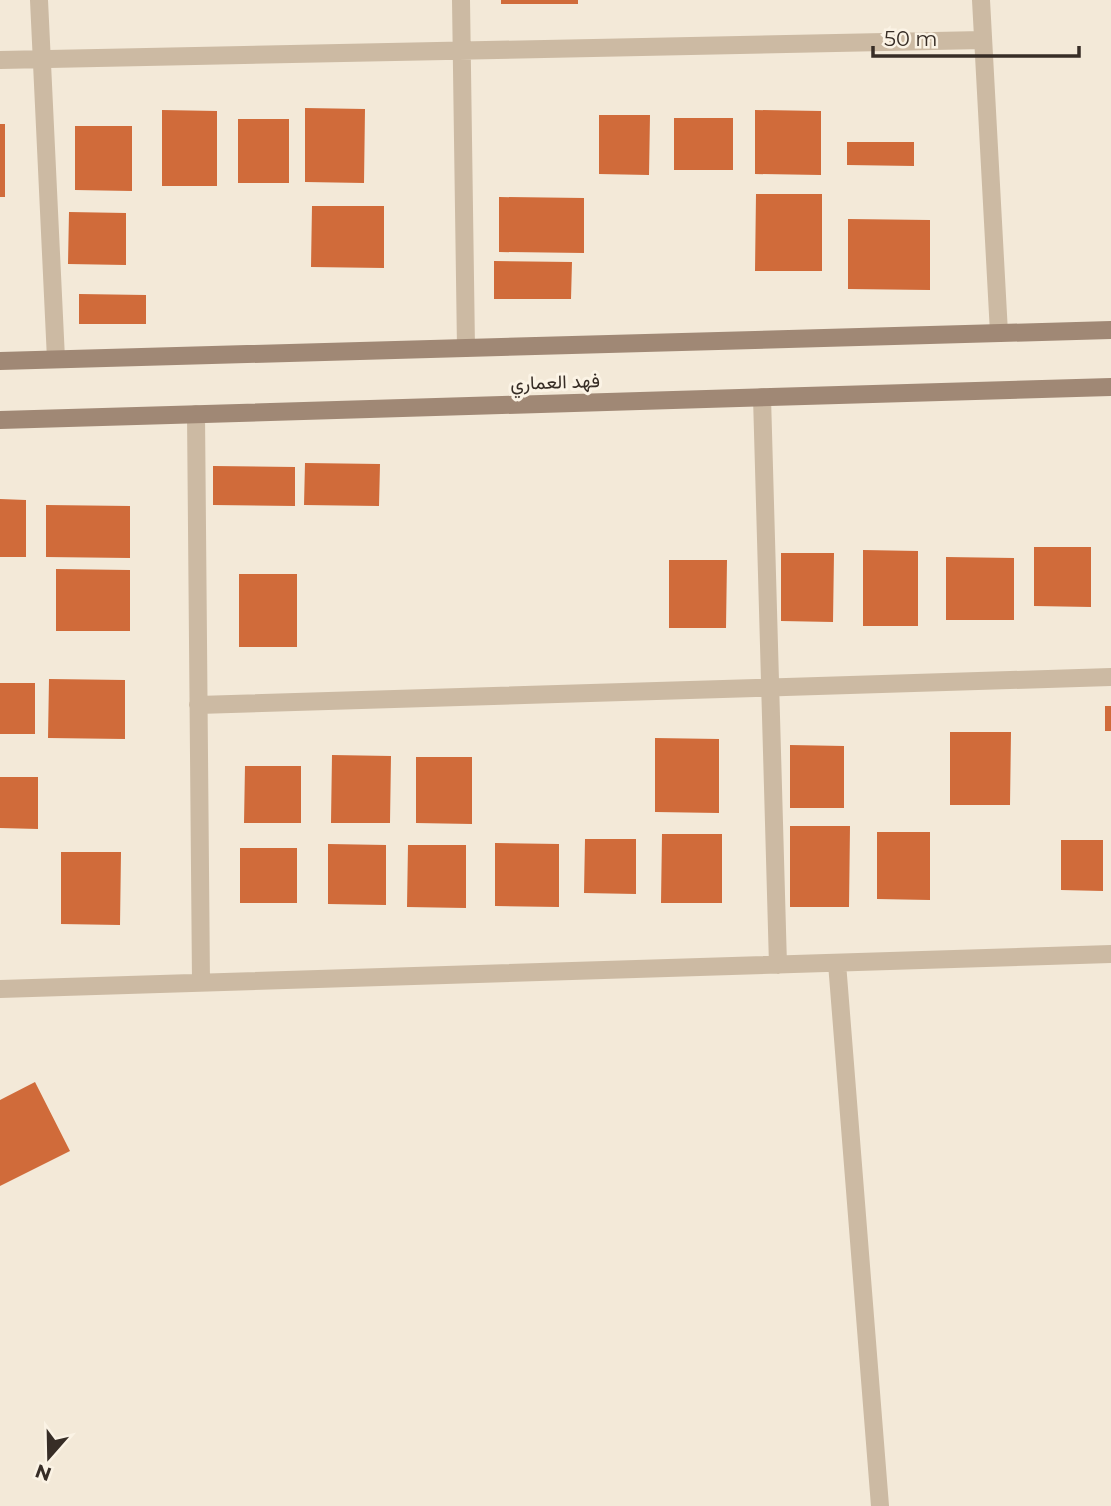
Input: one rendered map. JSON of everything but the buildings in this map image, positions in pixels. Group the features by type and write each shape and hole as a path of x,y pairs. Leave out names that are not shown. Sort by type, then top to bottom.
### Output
{"street":[{"path":"39,0 55,359"},
{"path":"461,0 466,348"},
{"path":"981,0 999,333"},
{"path":"0,60 983,40"},
{"path":"0,360 1111,330"},
{"name":"فهد العماري","path":"0,420 1111,387"},
{"path":"762,397 778,965"},
{"path":"196,414 201,982"},
{"path":"198,705 1111,677"},
{"path":"0,989 1111,954"},
{"path":"837,963 880,1506"}]}
